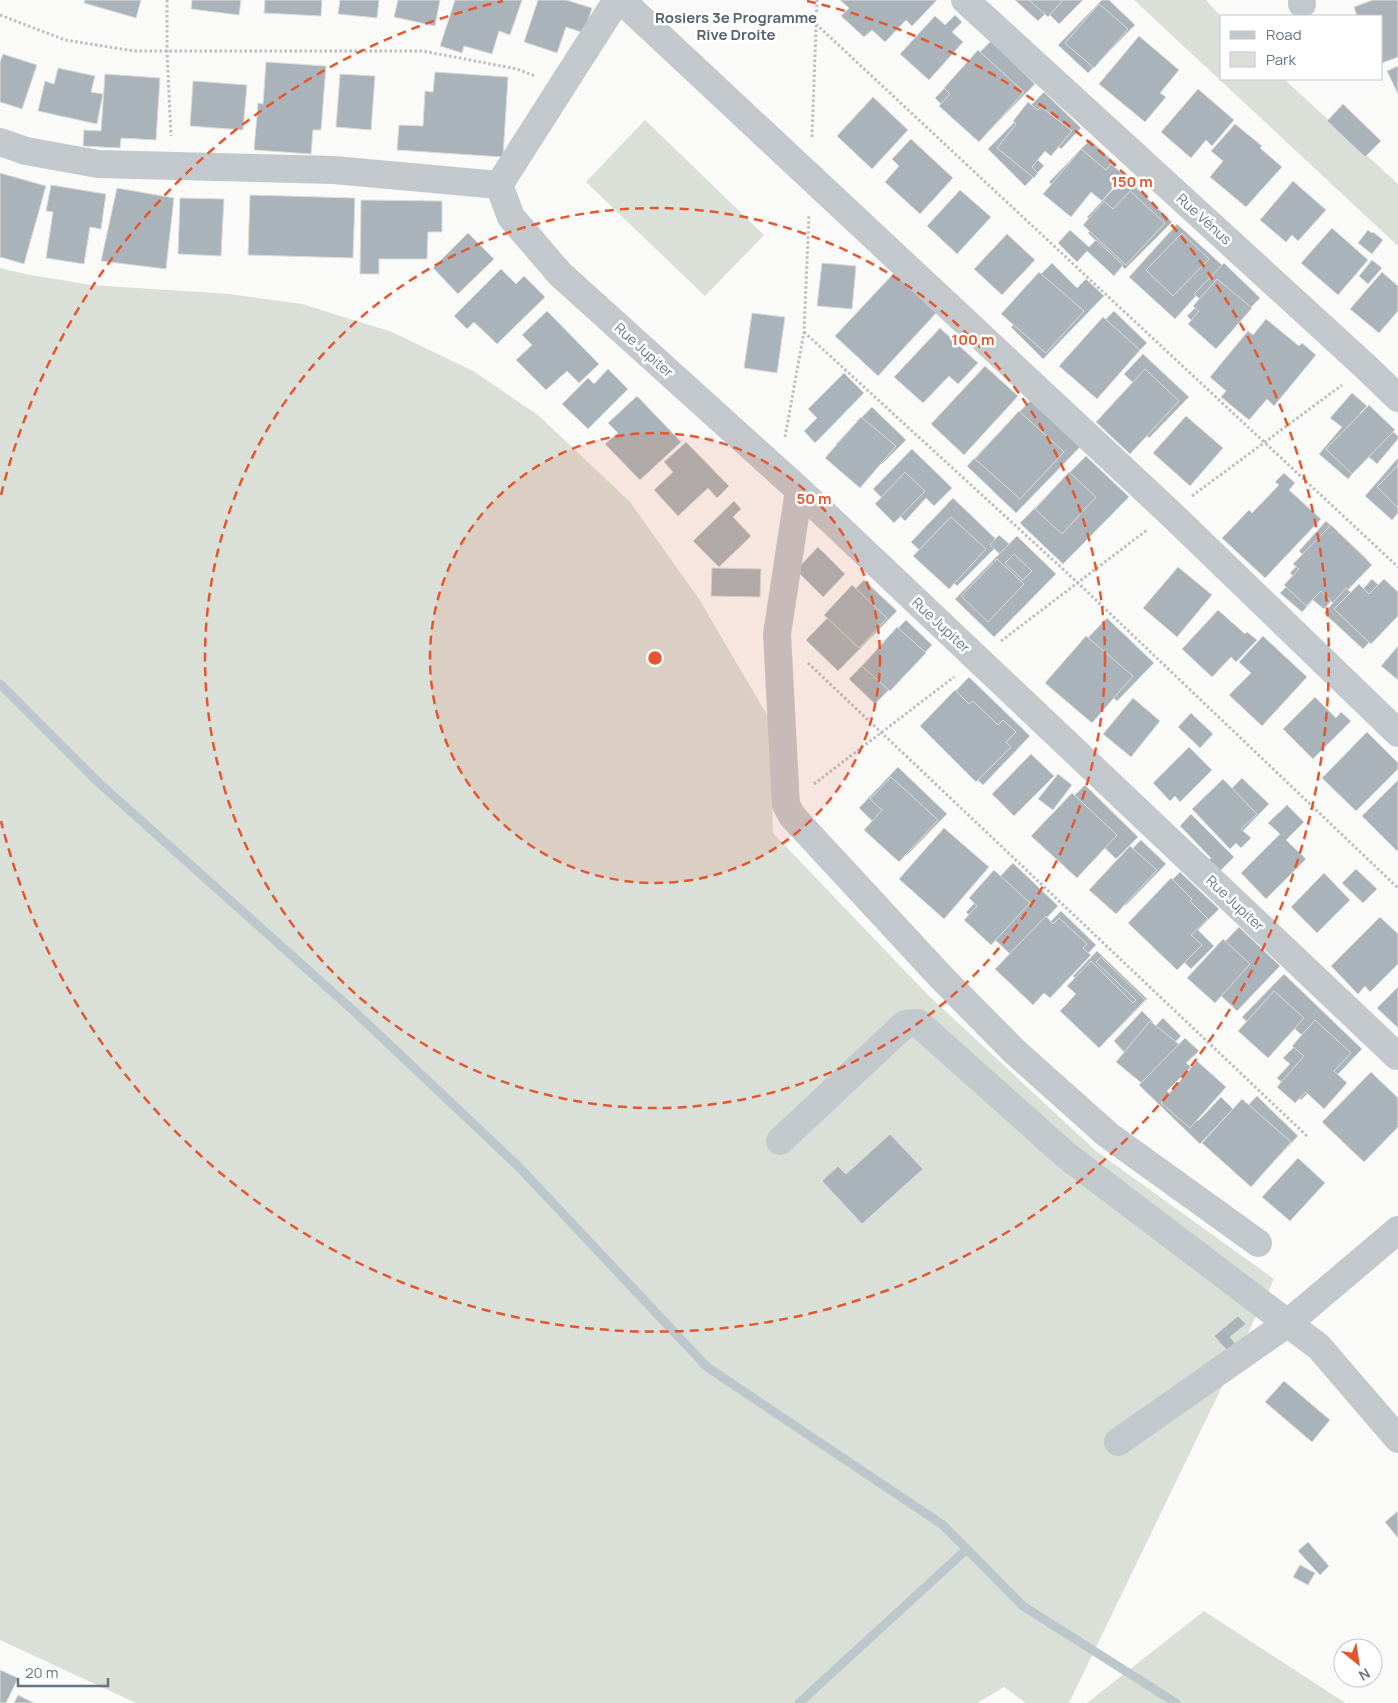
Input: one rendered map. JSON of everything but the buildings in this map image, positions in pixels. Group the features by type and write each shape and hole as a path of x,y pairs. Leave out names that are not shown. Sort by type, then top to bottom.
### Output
{"street":[{"path":"0,142 26,151 98,164 334,170 499,185 561,86 619,0 1170,513 1398,733"},
{"name":"Rue Vénus","path":"965,0 1398,398"},
{"name":"Rue Jupiter","path":"499,185 511,217 560,274 799,490 1397,1056"},
{"path":"799,490 777,634 786,805 792,816 941,977 1014,1052 1108,1135 1258,1243"},
{"path":"780,1141 905,1024 918,1023 1067,1156 1318,1347 1398,1439"},
{"path":"1118,1442 1288,1323 1398,1230"}],"path":[{"path":"167,0 167,51 173,167"},
{"path":"778,472 804,332 817,0"},
{"path":"0,15 65,40 134,51 423,51 516,69 561,86"},
{"path":"816,24 1398,567"},
{"path":"804,332 1077,582 1398,888"},
{"path":"786,805 1077,582 1366,367"},
{"path":"777,634 1308,1137"}],"green space":[{"path":"1134,0 1206,0 1220,16 1220,80 1285,80 1398,184 1398,246"},
{"path":"645,120 764,235 705,296 586,182"},
{"path":"0,268 91,285 229,294 302,304 392,332 473,371 538,415 630,502 699,599 770,720 773,833 928,995 1096,1151 1274,1279 1069,1703 1026,1703 1004,1687 977,1703 136,1703 0,1640"},
{"path":"1204,1611 1344,1702 1345,1703 1087,1703"}],"waterway":[{"path":"0,684 99,783 356,1013 519,1167 707,1367 943,1525 1023,1606 1176,1703"},
{"path":"799,1703 967,1549"}],"district":[{"name":"Rosiers 3e Programme Rive Droite","path":"736,26"}]}
